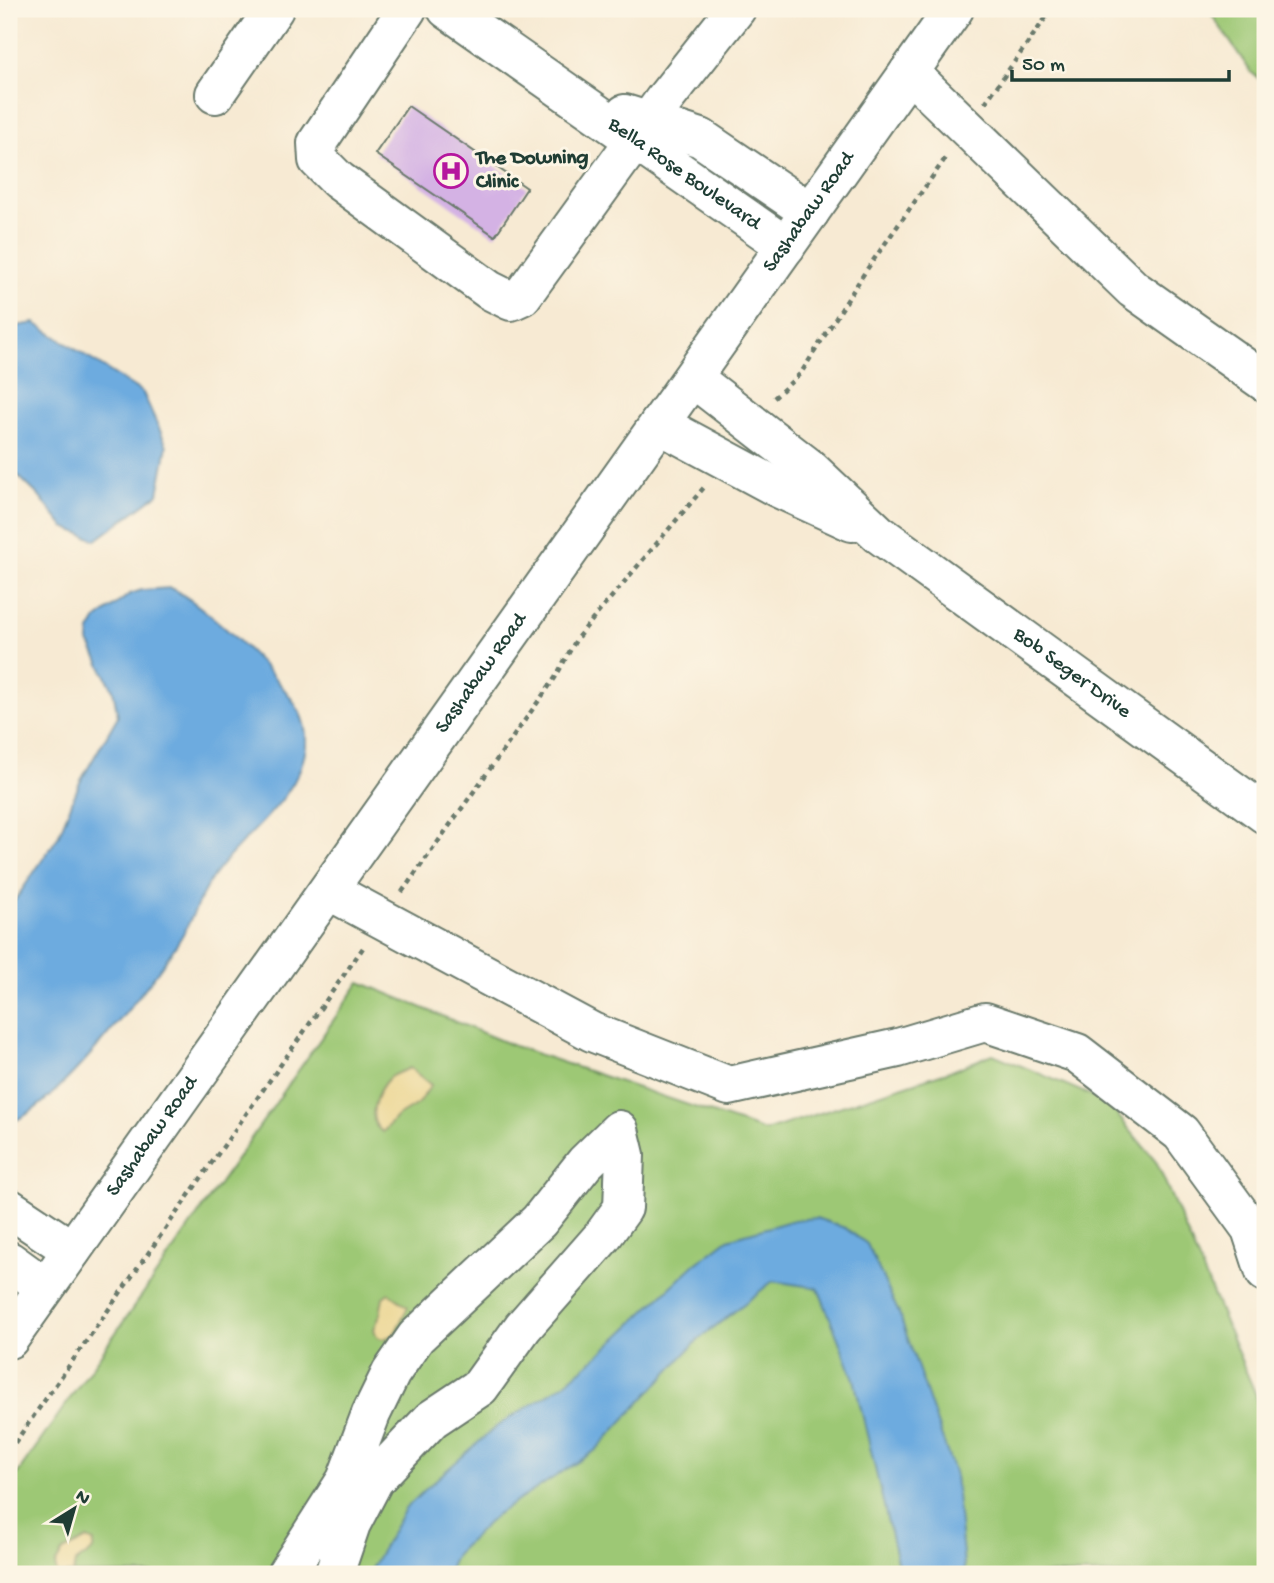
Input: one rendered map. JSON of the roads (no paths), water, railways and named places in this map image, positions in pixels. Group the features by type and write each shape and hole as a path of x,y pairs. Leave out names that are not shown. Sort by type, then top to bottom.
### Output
{"main road":[{"path":"215,94 274,9"},
{"path":"407,9 317,143 318,160 338,180 489,290 511,302 522,296 641,130 736,9"},
{"name":"Bella Rose Boulevard","path":"447,9 582,101 641,130 786,246"},
{"name":"Sashabaw Road","path":"9,1339 330,891 954,9"},
{"path":"909,72 1133,289 1265,382"},
{"name":"Bella Rose Boulevard","path":"641,130 701,138 810,212"},
{"name":"Bob Seger Drive","path":"692,378 808,467 879,534 1265,814"},
{"name":"Bob Seger Drive","path":"660,424 778,488 879,534"},
{"path":"330,891 592,1032 729,1086 898,1048 985,1022 1077,1053 1181,1133 1254,1211 1251,1229 1265,1272"},
{"path":"286,1574 346,1480 386,1384 416,1337 539,1221 585,1163 619,1130 625,1155 623,1208 602,1237 523,1327 480,1387 432,1419 373,1480 351,1524 334,1574"},
{"path":"9,1208 72,1250"},
{"path":"9,1261 46,1287"}],"water":[{"path":"35,323 143,393 167,446 158,494 96,540 64,527 38,495 9,467 9,327"},
{"path":"170,588 201,608 241,642 290,697 301,715 306,732 301,766 281,801 212,878 168,958 126,1012 75,1071 49,1096 27,1114 9,1122 9,909 58,837 80,782 118,716 113,690 89,642 90,631 97,619 130,594 142,590"},
{"path":"816,1218 845,1228 867,1244 899,1313 955,1475 965,1574 900,1574 854,1379 818,1288 773,1281 698,1340 596,1450 496,1515 456,1554 447,1574 368,1574 405,1509 431,1484 497,1426 563,1385 694,1265 728,1239 794,1220"}],"place":[{"name":"The Downing Clinic","path":"451,171"}]}
